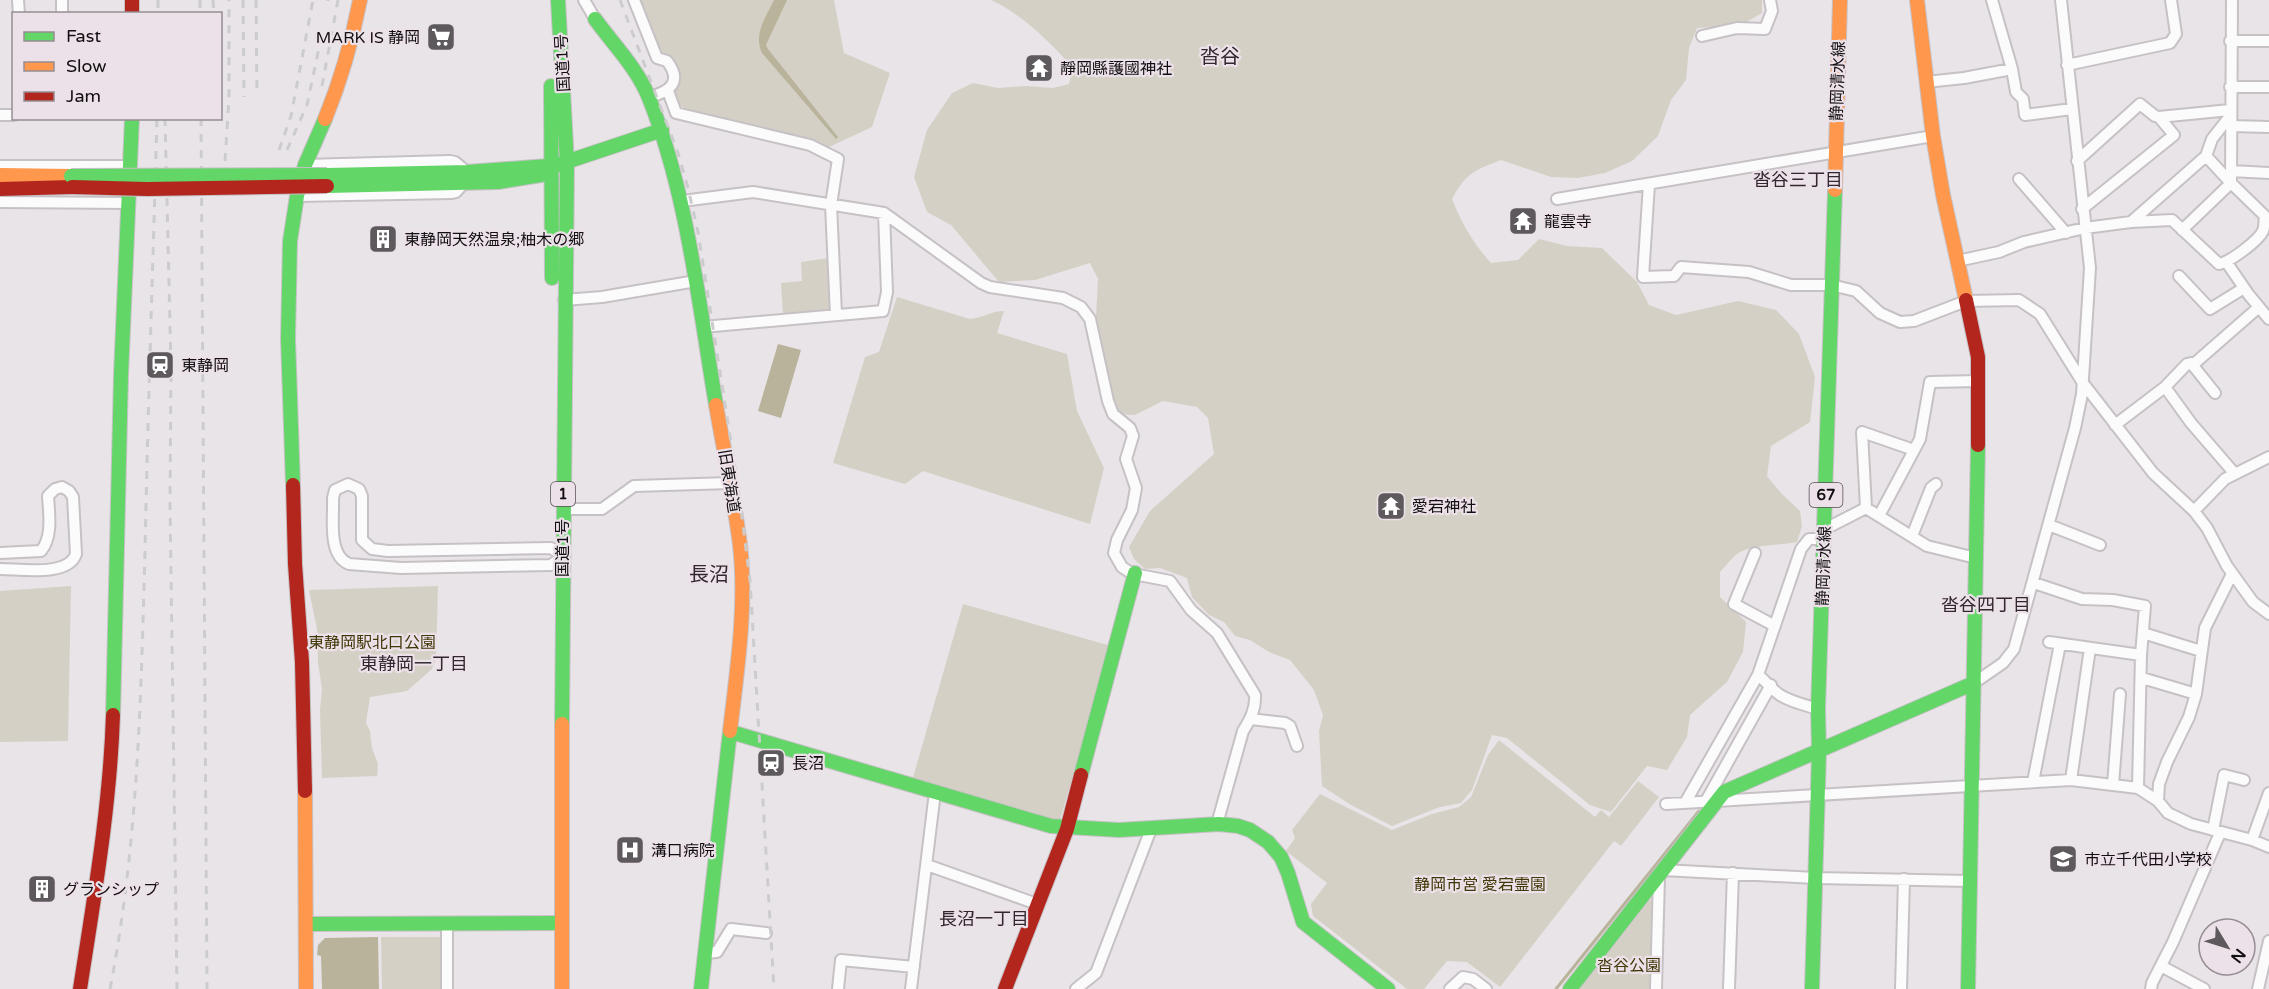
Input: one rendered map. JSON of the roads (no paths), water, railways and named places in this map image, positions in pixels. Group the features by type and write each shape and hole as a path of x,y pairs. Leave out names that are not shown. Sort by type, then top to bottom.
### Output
{"main road":[{"path":"306,989 302,662 295,564 288,339 290,241 297,196 305,165 338,88 360,0"},
{"name":"国道1号","path":"546,0 550,49 556,923 562,989"},
{"name":"国道1号","path":"555,556 563,509 567,163 558,0"},
{"name":"静岡清水線","path":"1812,989 1819,752 1818,709 1840,0"},
{"path":"1917,0 1933,136 1978,357 1968,989"},
{"name":"旧東海道","path":"595,19 639,78 649,96 662,130 682,201 740,545 742,583 738,658 701,989"},
{"path":"80,989 101,856 112,743 121,375 132,120"},
{"path":"0,189 71,182 465,178 541,165 551,167 662,130"},
{"path":"0,175 71,182"},
{"path":"1005,989 1067,829 1135,573"},
{"path":"1570,989 1661,873 1712,801 1724,792 1974,684"},
{"path":"731,732 1019,819 1067,829 1100,832 1217,824 1249,829 1271,846 1285,865 1296,909 1303,922 1388,989"},
{"path":"306,924 556,923"},
{"name":"国道1号","path":"549,989 556,923"}],"street":[{"name":"旧東海道","path":"584,0 595,19"},
{"path":"634,0 657,58 667,61 671,66 674,84 668,91 649,96"},
{"path":"1702,36 1737,28 1766,28 1772,11 1770,0"},
{"path":"1992,0 2012,69 2016,92 2023,99 2025,115 2072,109"},
{"path":"1974,684 2003,663 2014,649 2076,428 2083,383 2090,268 2061,0"},
{"path":"2067,65 2170,43 2175,34 2172,0"},
{"path":"2182,230 2231,183 2232,0"},
{"path":"2230,41 2269,41"},
{"path":"1926,82 1965,78 2012,69"},
{"path":"2230,87 2269,87"},
{"path":"668,91 676,113 810,145 838,159 831,205 836,314"},
{"path":"2077,161 2140,104 2159,117 2230,118 2269,127"},
{"path":"2082,209 2174,135 2159,117"},
{"path":"2131,222 2206,156 2212,139 2230,118"},
{"path":"1557,199 1933,136"},
{"path":"1958,261 2085,228 2172,220 2219,264 2227,263 2258,238 2267,220 2206,156"},
{"path":"297,196 452,193 456,192 465,178 455,162 450,161 305,165"},
{"path":"0,166 130,166"},
{"path":"2231,171 2269,173"},
{"path":"2019,179 2066,232"},
{"path":"1649,184 1643,277 1674,276 1681,267 1749,272 1791,285 1831,285 1856,291 1880,313 1900,322 1914,321 1966,301 2019,300 2040,314 2083,383 2115,425 2152,473 2194,511 2207,528 2232,574 2253,602 2269,614"},
{"path":"682,201 753,192 884,213 990,288 1063,298 1081,307 1090,319 1108,401 1113,414 1130,428 1132,436 1126,459 1134,478 1135,500 1114,546 1114,553 1122,567 1135,573 1170,581 1191,610 1217,633 1255,695 1256,703 1243,731 1217,824"},
{"path":"0,202 129,203"},
{"path":"703,327 883,311 887,292 884,213"},
{"path":"2227,263 2244,288 2263,307 2269,319"},
{"path":"2179,276 2210,309 2244,288"},
{"path":"564,300 602,297 696,281"},
{"path":"2115,425 2165,387 2187,364 2195,363 2263,307"},
{"path":"2191,363 2215,393"},
{"path":"1880,514 1920,439 1930,382 1979,381"},
{"path":"2165,387 2191,423 2235,474"},
{"path":"1866,507 1862,432 1914,450"},
{"path":"2194,511 2225,479 2269,457"},
{"path":"563,509 602,509 634,486 730,483"},
{"path":"348,484 359,489 362,496 363,540 372,549 555,556 401,568 349,564 344,562 335,550 333,498 335,490 348,484"},
{"path":"1912,536 1931,488 1936,484"},
{"path":"0,553 41,551 46,545 49,533 48,496 55,489 62,487 69,491 73,497 76,554 74,561 60,569 0,569"},
{"path":"1685,803 1758,675 1802,549 1809,539 1825,534 1866,507"},
{"path":"1866,507 1927,546 1976,558"},
{"path":"2049,525 2100,545"},
{"path":"349,564 367,545"},
{"path":"1755,553 1734,604 1775,626"},
{"path":"2158,801 2159,784 2166,762 2189,717 2196,694 2205,628 2232,574"},
{"path":"2034,583 2082,599 2113,600 2145,606 2141,655 2138,788"},
{"path":"2143,633 2201,651"},
{"path":"2033,782 2055,643 2141,655"},
{"path":"2071,780 2090,648"},
{"path":"1758,675 1777,693 1789,700 1818,709"},
{"path":"2142,678 2196,694"},
{"path":"1712,801 1771,685"},
{"path":"2113,785 2120,694"},
{"path":"1251,718 1285,723 1290,726 1297,746"},
{"path":"2151,989 2216,831 2224,775 2244,780"},
{"path":"1666,804 2071,780 2138,788 2158,801 2168,813 2191,824 2252,840 2269,847"},
{"path":"911,989 935,792"},
{"path":"2252,840 2269,793"},
{"path":"1076,989 1096,973 1151,829"},
{"path":"927,865 1038,904"},
{"path":"1656,989 1661,873 1733,873 1815,878 1970,881"},
{"path":"1729,989 1733,873"},
{"path":"1901,989 1904,879"},
{"path":"447,924 447,989"},
{"path":"705,953 717,952 731,929 766,933"},
{"path":"2258,989 2269,941"},
{"path":"838,989 841,960 914,967"},
{"path":"2161,966 2204,989"},
{"path":"1450,989 1463,977 1473,979 1486,989"}],"waterway":[{"path":"1556,989 1699,811"}],"railway":[{"path":"158,0 158,12"},
{"path":"200,0 200,12"},
{"path":"213,0 214,12"},
{"path":"225,161 229,98 229,0"},
{"path":"243,0 244,97"},
{"path":"256,0 257,96"},
{"path":"279,150 291,116 313,0"},
{"path":"322,86 338,0"},
{"path":"620,0 678,153 688,188 698,232 739,493 750,580 774,989"},
{"path":"287,150 307,105 319,48"},
{"path":"110,989 127,880 140,716 157,120"},
{"path":"165,120 171,366 170,505 177,989"},
{"path":"201,120 207,989"}],"place":[{"name":"MARK IS 静岡","path":"441,37"},
{"name":"靜岡縣護國神社","path":"1039,68"},
{"name":"龍雲寺","path":"1523,221"},
{"name":"東静岡天然温泉;柚木の郷","path":"383,239"},
{"name":"東静岡","path":"160,365"},
{"name":"愛宕神社","path":"1391,506"},
{"name":"長沼","path":"771,763"},
{"name":"溝口病院","path":"630,850"},
{"name":"市立千代田小学校","path":"2063,859"},
{"name":"グランシップ","path":"42,889"}],"district":[{"name":"沓谷","path":"1220,56"},
{"name":"沓谷三丁目","path":"1798,180"},
{"name":"長沼","path":"709,574"},
{"name":"沓谷四丁目","path":"1986,605"},
{"name":"東静岡一丁目","path":"414,664"},
{"name":"長沼一丁目","path":"984,919"}],"park label":[{"name":"東静岡駅北口公園","path":"372,642"},
{"name":"静岡市営 愛宕霊園","path":"1480,884"},
{"name":"沓谷公園","path":"1629,965"}]}
